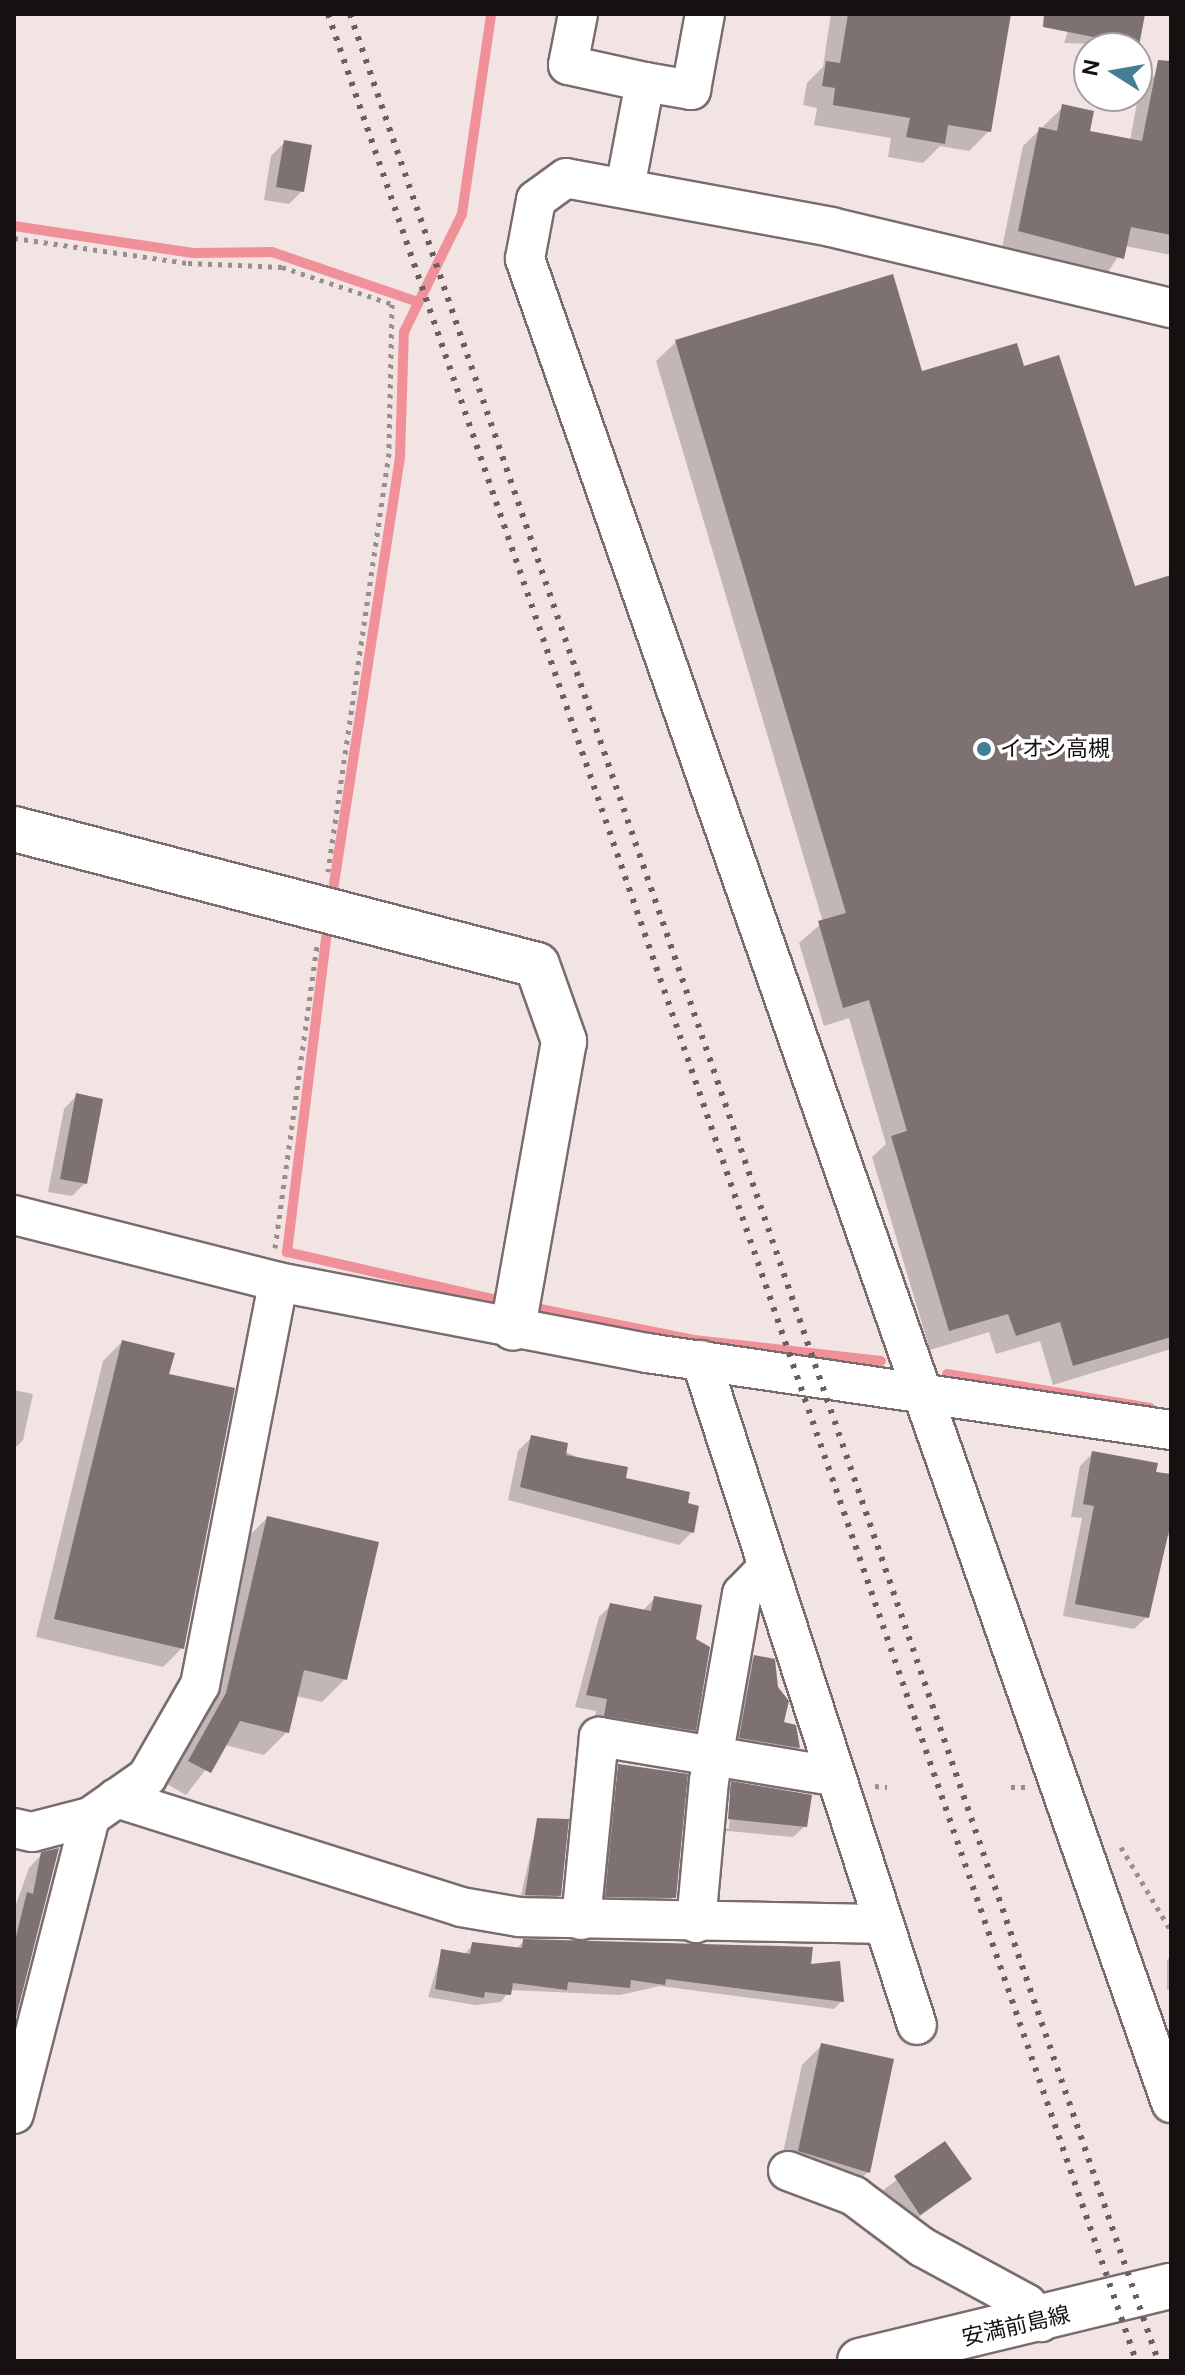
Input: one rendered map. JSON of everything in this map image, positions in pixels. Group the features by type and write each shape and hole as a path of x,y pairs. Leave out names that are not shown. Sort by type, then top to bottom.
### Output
{"street":[{"path":"578,14 568,65 691,90 705,14"},
{"path":"625,188 645,82"},
{"path":"1171,308 832,227 566,178 536,200 525,259 1171,2103"},
{"path":"14,829 537,965 564,1041 513,1327"},
{"path":"14,1215 278,1282 513,1327 701,1360 922,1389 1171,1430"},
{"path":"14,1828 32,1832 103,1808 147,1777 200,1685 278,1282"},
{"path":"701,1360 832,1776 917,2025"},
{"path":"696,1923 713,1755 742,1594 768,1567"},
{"path":"581,1920 599,1737 832,1776"},
{"path":"103,1808 461,1907 581,1920 884,1924"},
{"path":"14,2114 103,1808"},
{"path":"788,2171 854,2196 922,2247 1027,2304 1041,2322"},
{"name":"安満前島線","path":"860,2361 1041,2322 1171,2286"}],"path":[{"path":"14,238 188,263 282,267 392,304 389,453 275,1250 278,1282"},
{"path":"1074,1827 1116,1842 1171,1931"}],"building":[{"path":"848,14 1011,14 991,132 948,125 945,144 906,137 910,118 833,105 835,88 822,86 826,61 840,63"},
{"path":"1044,14 1145,14 1142,32 1073,33 1043,27"},
{"path":"1158,60 1171,61 1171,235 1131,227 1124,259 1018,231 1039,127 1057,131 1062,104 1073,106 1073,112 1094,112 1090,131 1142,141 1148,112 1153,112 1153,85"},
{"path":"284,140 312,145 304,192 276,187"},
{"name":"イオン高槻","path":"893,274 922,371 1017,343 1024,366 1059,355 1135,586 1171,575 1171,1337 1073,1366 1060,1322 1016,1336 1008,1314 949,1331 891,1136 907,1131 869,1000 843,1008 818,921 846,913 675,340"},
{"path":"76,1093 103,1099 87,1184 60,1179"},
{"path":"122,1340 175,1353 169,1374 235,1388 184,1649 54,1619"},
{"path":"531,1435 568,1443 566,1455 628,1467 626,1478 690,1492 688,1503 699,1506 694,1533 520,1487"},
{"path":"1092,1451 1158,1463 1156,1472 1171,1474 1171,1522 1149,1618 1075,1604 1094,1506 1083,1504"},
{"path":"267,1516 379,1542 347,1680 304,1670 289,1733 240,1721 211,1773 188,1761 226,1693"},
{"path":"654,1596 702,1605 696,1639 710,1647 696,1731 604,1716 607,1699 586,1695 610,1603 651,1611"},
{"path":"754,1655 775,1659 778,1687 789,1701 784,1722 796,1725 800,1748 739,1738"},
{"path":"618,1764 688,1774 676,1898 605,1897"},
{"path":"731,1781 812,1795 807,1827 728,1819"},
{"path":"537,1818 569,1819 561,1896 525,1895"},
{"path":"59,1848 14,2025 14,1945 27,1892 33,1894 41,1852"},
{"path":"523,1939 813,1947 811,1964 840,1961 844,2002 666,1979 665,1985 631,1980 630,1988 568,1982 567,1990 513,1983 511,1995 485,1992 484,1998 435,1989 441,1949 470,1954 472,1942 522,1948"},
{"path":"821,2043 894,2059 870,2173 798,2151"},
{"path":"945,2141 972,2179 920,2215 894,2176"}],"waterway":[{"path":"331,903 400,457 404,332 462,214 491,14"},
{"path":"14,226 193,253 272,252 418,302"},
{"path":"328,923 287,1252 506,1302"},
{"path":"525,1306 694,1340 881,1361"},
{"path":"947,1374 1150,1408"}],"railway":[{"path":"328,14 1136,2361"},
{"path":"350,14 1158,2361"}],"place":[{"name":"イオン高槻","path":"984,749"}]}
